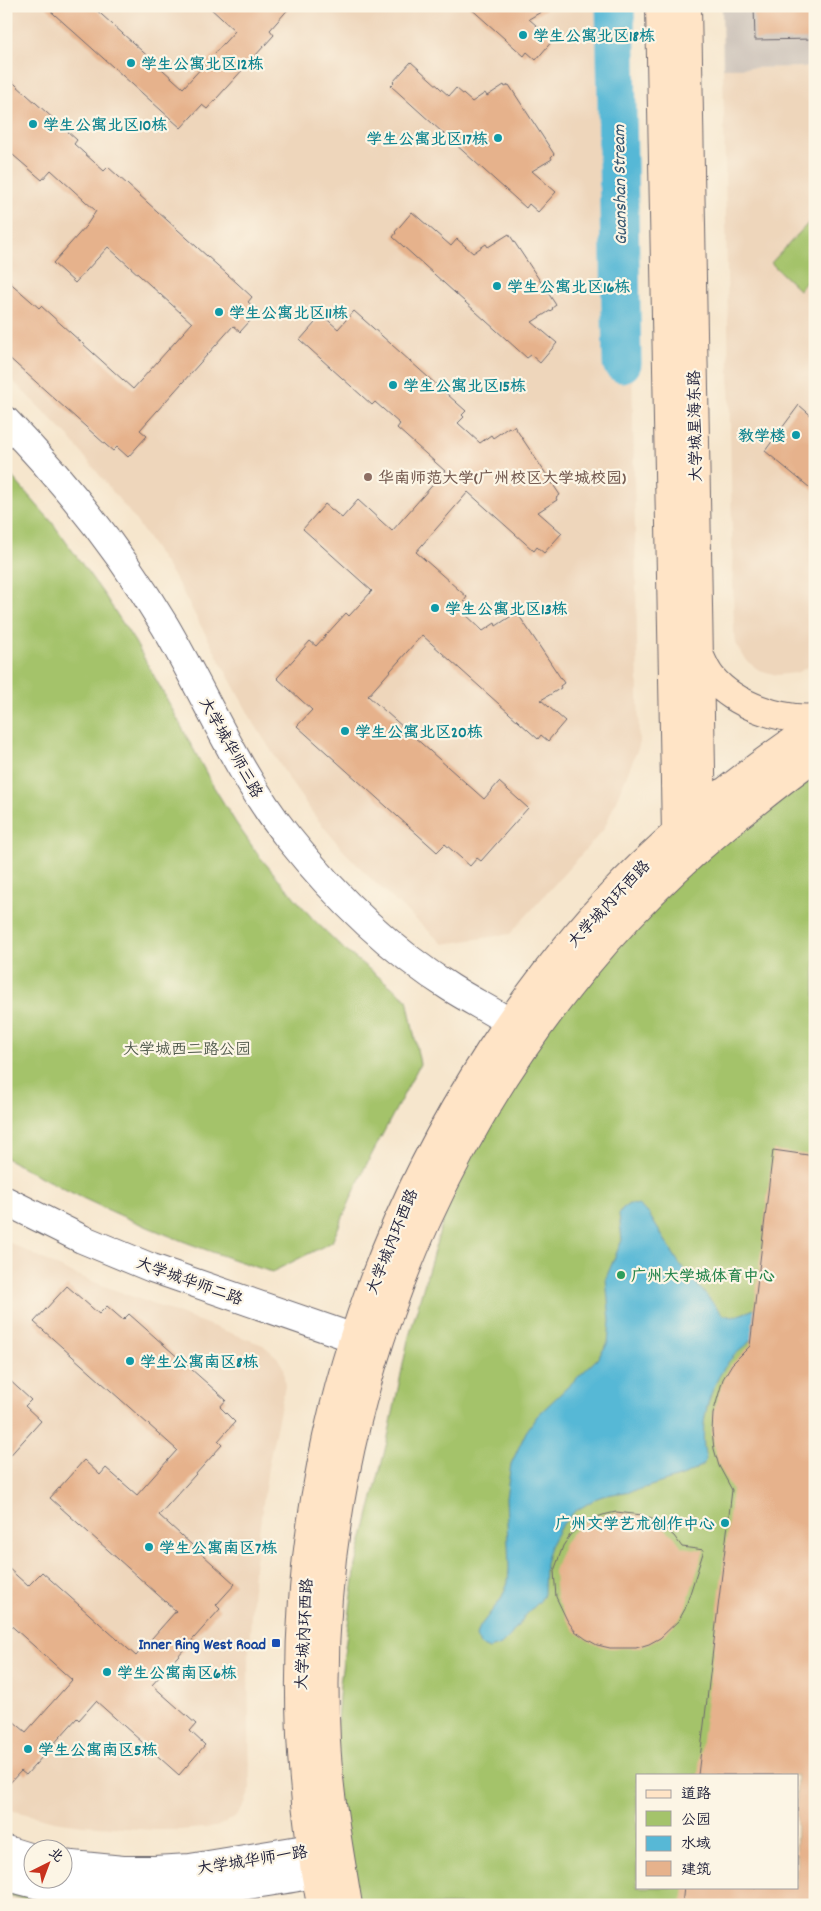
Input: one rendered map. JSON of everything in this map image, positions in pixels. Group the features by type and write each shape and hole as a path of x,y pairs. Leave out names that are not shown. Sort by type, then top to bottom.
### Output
{"main road":[{"name":"大学城星海东路","path":"660,6 676,834"},
{"name":"大学城星海东路","path":"687,6 702,845"},
{"path":"699,653 705,668 713,679 725,690 744,702 765,712 785,717 815,718"},
{"name":"大学城内环西路","path":"321,1905 305,1804 300,1742 301,1622 313,1507 337,1395 353,1338 388,1244 414,1185 464,1092 509,1022 572,941 639,867 676,834 758,766 815,726"},
{"name":"大学城内环西路","path":"348,1905 331,1802 326,1741 328,1624 339,1511 362,1402 398,1290 438,1197 497,1089 531,1037 592,958 658,886 702,845 736,816 815,757"}],"street":[{"name":"大学城华师三路","path":"6,422 38,454 77,499 134,577 193,675 241,767 264,804 304,856 338,896 393,945 449,987 509,1022"},
{"name":"大学城华师二路","path":"6,1201 82,1239 152,1268 379,1346"},
{"path":"6,1850 22,1855"},
{"name":"大学城华师一路","path":"72,1865 123,1870 190,1868 313,1860 340,1855"},
{"name":"大学城华师一路","path":"6,1876 60,1890 115,1895 155,1896 231,1888 313,1860"}],"shaded area":[{"name":"华南师范大学(广州校区大学城校园)","path":"6,6 606,6 612,367 632,367 639,746 604,829 510,934 443,944 373,881 343,850 314,815 292,784 252,720 176,580 134,518 68,436 6,374"},
{"path":"722,6 815,6 815,67 723,68"},
{"path":"815,67 815,663 796,673 777,675 759,670 748,662 737,647 734,633 723,68"},
{"path":"6,1241 67,1271 104,1286 263,1345 277,1357 283,1367 285,1386 268,1467 254,1568 248,1665 250,1790 238,1814 216,1827 153,1830 83,1825 54,1821 6,1809"}],"green space":[{"path":"815,216 815,272 799,290 771,263"},
{"name":"大学城西二路公园","path":"6,470 51,521 105,596 135,642 212,784 259,856 313,919 346,951 407,999 420,1064 364,1169 332,1242 272,1272 203,1249 103,1208 6,1158"},
{"name":"广州大学城体育中心","path":"815,759 815,1905 345,1905 331,1797 340,1684 356,1565 387,1442 408,1340 446,1210 481,1133 546,1029 648,908"},
{"path":"6,1890 76,1905 32,1901 6,1894"}],"water":[{"path":"629,1204 638,1205 648,1213 679,1263 723,1315 733,1317 760,1307 755,1330 746,1346 732,1357 723,1370 711,1394 703,1433 706,1459 703,1465 685,1475 638,1490 597,1498 574,1512 561,1526 550,1546 545,1563 544,1594 540,1601 501,1645 489,1649 480,1645 476,1636 478,1629 501,1599 508,1582 506,1498 511,1464 526,1432 537,1416 597,1359 608,1343 610,1321 606,1278 622,1240 619,1214"}],"building":[{"name":"学生公寓北区12栋","path":"45,6 92,6 183,88 235,31 208,6 291,6 270,30 274,35 207,109 202,105 181,128"},
{"name":"学生公寓北区18栋","path":"468,6 551,6 529,19 553,40 536,60 527,52 524,56"},
{"path":"754,6 815,6 815,39 755,40"},
{"name":"学生公寓北区17栋","path":"411,62 449,96 456,88 472,102 485,93 487,96 504,85 505,87 509,85 554,154 551,157 552,159 532,171 556,192 538,212 529,204 526,208 391,86"},
{"name":"学生公寓北区11栋","path":"6,76 77,140 74,144 104,171 108,167 237,283 252,297 248,302 259,311 240,332 233,326 140,430 147,436 128,457 117,447 113,451 6,355 6,279 39,308 41,306 133,389 192,323 108,247 75,283 53,263 86,226 96,211 51,170 42,180 6,149"},
{"name":"学生公寓北区16栋","path":"412,212 451,246 457,239 473,253 486,244 488,247 509,234 556,305 553,309 532,322 557,343 540,363 531,355 527,358 393,237"},
{"path":"354,311 466,411 462,415 464,417 458,423 480,443 491,435 493,438 509,427 510,429 514,426 560,495 556,498 557,500 538,512 562,533 544,553 537,547 534,551 468,492 416,552 467,597 464,601 468,604 462,611 483,631 495,623 496,626 513,615 518,614 564,683 560,686 561,688 541,700 565,721 548,741 541,735 538,739 422,635 368,696 484,799 499,782 528,808 481,861 477,858 470,866 445,844 437,852 297,726 312,710 277,678 310,641 316,646 346,613 349,616 372,591 303,529 325,504 342,518 358,500 392,531 445,471 397,428 400,424 375,402 372,405 300,340 322,315 338,329"},
{"name":"教学楼","path":"799,405 815,419 815,492 765,451"},
{"path":"773,1150 815,1156 815,1905 682,1905 684,1888 798,1888 798,1774 698,1774 732,1490 719,1466 714,1449 713,1414 723,1379 732,1364 750,1346"},
{"path":"67,1286 99,1314 107,1306 123,1320 129,1314 226,1400 220,1407 235,1422 218,1441 222,1445 159,1515 235,1584 216,1605 220,1609 152,1685 196,1724 190,1731 205,1745 179,1775 96,1701 79,1720 77,1718 26,1775 21,1771 6,1787 6,1715 26,1732 72,1680 6,1621 6,1566 28,1586 42,1572 136,1656 176,1611 50,1498 84,1460 100,1475 106,1468 137,1495 177,1450 34,1322"},
{"path":"6,1377 31,1400 25,1406 41,1421 6,1460"},
{"path":"616,1512 642,1515 654,1520 674,1536 682,1547 704,1550 685,1609 679,1620 660,1638 636,1648 610,1648 597,1645 586,1639 575,1631 567,1620 556,1597 554,1571 563,1546 570,1535 591,1519"}],"waterway":[{"name":"Guanshan Stream","path":"615,6 622,363"}],"place":[{"name":"学生公寓北区18栋","path":"523,35"},
{"name":"学生公寓北区12栋","path":"131,63"},
{"name":"学生公寓北区10栋","path":"33,124"},
{"name":"学生公寓北区17栋","path":"498,138"},
{"name":"学生公寓北区16栋","path":"497,286"},
{"name":"学生公寓北区11栋","path":"219,312"},
{"name":"学生公寓北区15栋","path":"393,385"},
{"name":"教学楼","path":"796,435"},
{"name":"华南师范大学(广州校区大学城校园)","path":"368,477"},
{"name":"学生公寓北区13栋","path":"435,608"},
{"name":"学生公寓北区20栋","path":"345,731"},
{"name":"广州大学城体育中心","path":"621,1275"},
{"name":"学生公寓南区8栋","path":"130,1361"},
{"name":"广州文学艺术创作中心","path":"725,1523"},
{"name":"学生公寓南区7栋","path":"149,1547"},
{"name":"Inner Ring West Road","path":"276,1643"},
{"name":"学生公寓南区6栋","path":"107,1672"},
{"name":"学生公寓南区5栋","path":"28,1749"}]}
